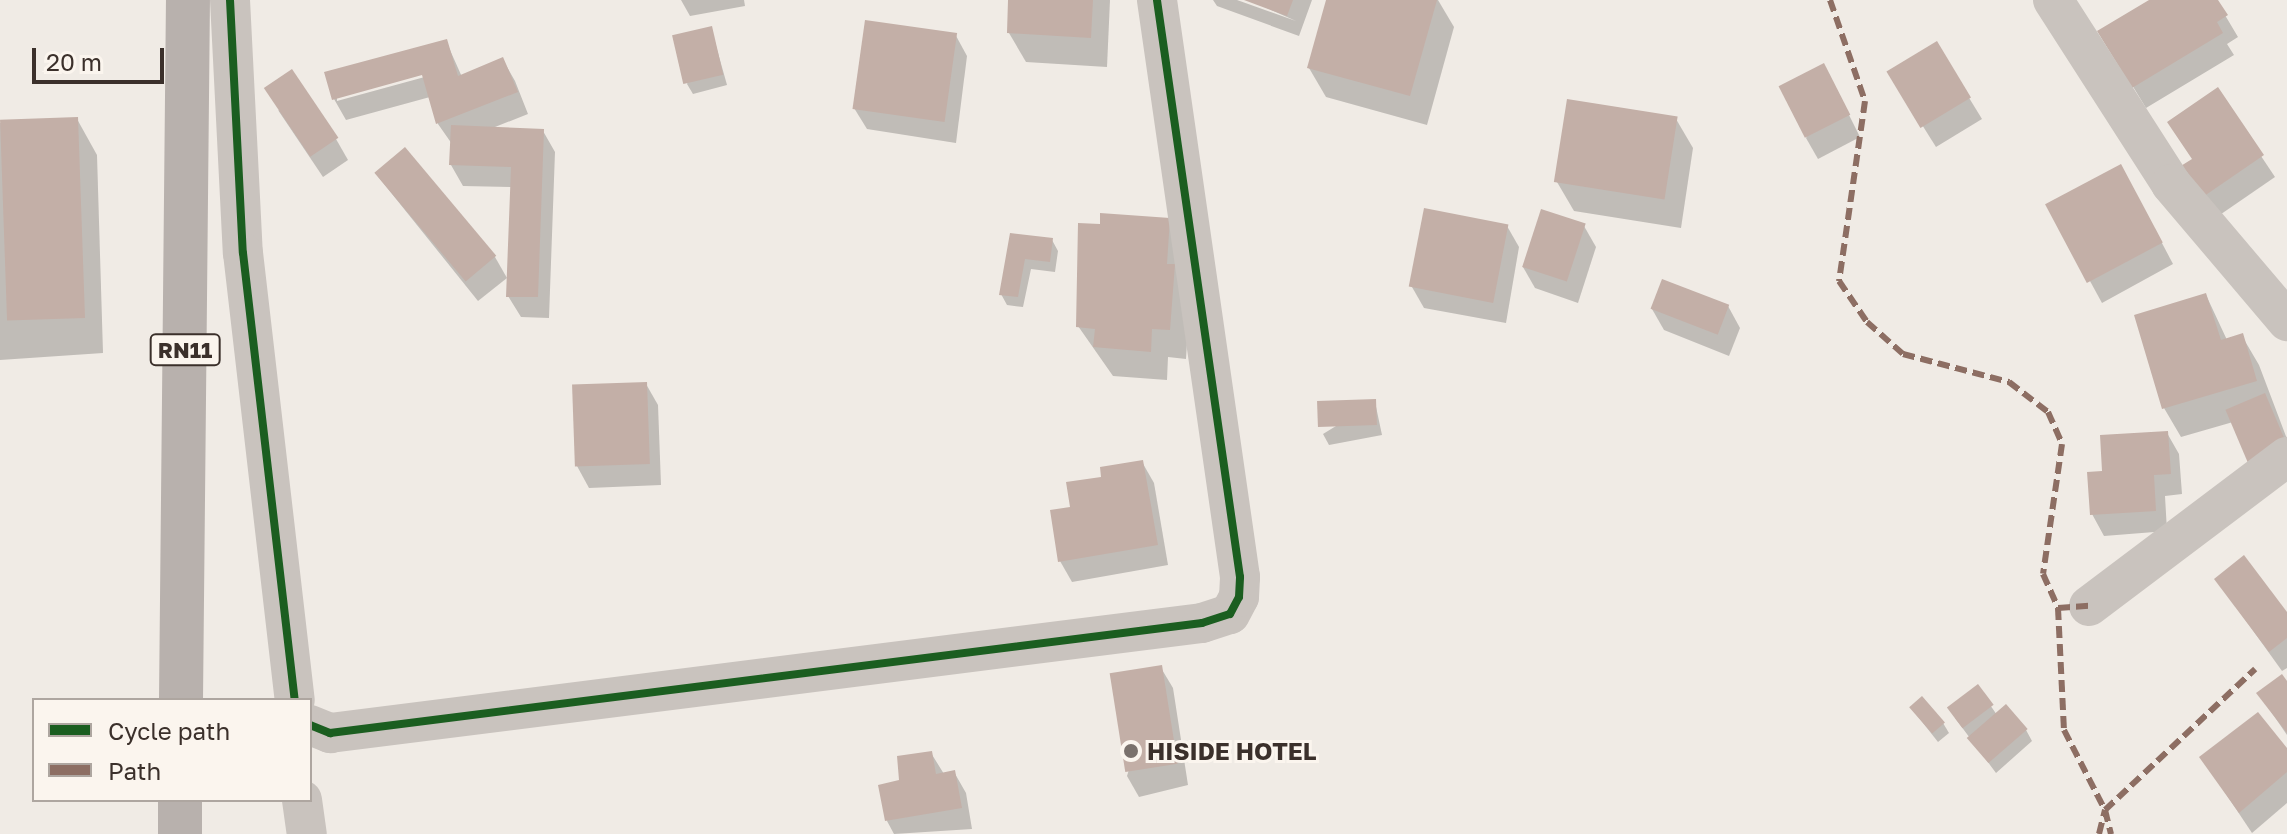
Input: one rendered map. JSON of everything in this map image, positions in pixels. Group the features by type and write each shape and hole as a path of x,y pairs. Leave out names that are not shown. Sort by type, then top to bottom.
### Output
{"main road":[{"name":"RN11","path":"181,698 188,0"},
{"path":"180,802 180,834"}],"street":[{"path":"230,0 243,253 295,698"},
{"path":"312,726 330,733 1202,623 1230,614 1239,597 1240,577 1157,0"},
{"path":"2053,0 2171,184 2287,321"},
{"path":"2089,606 2287,457"},
{"path":"302,802 307,834"}],"building":[{"path":"1008,0 1093,0 1091,38 1007,33"},
{"path":"1244,0 1293,0 1287,16"},
{"path":"1326,0 1437,0 1410,96 1307,68"},
{"path":"2149,0 2218,0 2228,15 2217,22 2223,33 2132,88 2097,31"},
{"path":"865,20 957,33 945,122 852,109"},
{"path":"712,26 723,75 683,84 672,35"},
{"path":"447,39 458,76 503,57 518,92 436,124 422,75 332,100 324,72"},
{"path":"1937,41 1971,98 1920,128 1886,71"},
{"path":"1824,63 1850,115 1805,138 1779,86"},
{"path":"292,69 338,138 310,157 264,88"},
{"path":"2218,87 2264,155 2197,201 2176,169 2192,159 2167,122"},
{"path":"1567,99 1678,117 1664,199 1554,182"},
{"path":"78,117 85,318 7,321 0,120"},
{"path":"451,125 544,129 538,297 506,297 511,167 449,165"},
{"path":"405,147 496,256 466,281 374,173"},
{"path":"2121,164 2163,243 2087,283 2045,204"},
{"path":"1424,208 1508,224 1493,303 1409,287"},
{"path":"1541,209 1586,224 1567,282 1522,267"},
{"path":"1100,213 1170,218 1167,264 1175,264 1170,330 1152,329 1151,352 1093,347 1095,329 1076,327 1078,223 1100,224"},
{"path":"1010,233 1053,238 1050,262 1025,259 1018,297 999,295"},
{"path":"1662,279 1729,305 1718,335 1651,309"},
{"path":"2206,293 2221,340 2243,333 2257,381 2162,409 2134,315"},
{"path":"647,382 650,464 575,467 572,385"},
{"path":"2265,393 2287,446 2248,462 2225,410"},
{"path":"1376,399 1377,425 1318,427 1317,401"},
{"path":"2168,431 2171,474 2154,475 2156,511 2090,515 2087,472 2102,471 2100,435"},
{"path":"1143,460 1158,545 1058,562 1050,510 1070,507 1066,482 1101,477 1100,467"},
{"path":"2244,555 2287,612 2287,638 2269,652 2214,579"},
{"path":"1162,665 1178,764 1125,772 1110,673"},
{"path":"2282,674 2287,681 2287,733 2256,693"},
{"path":"1978,684 1994,705 1963,728 1947,707"},
{"path":"1922,696 1945,722 1932,734 1909,707"},
{"path":"2006,704 2028,729 1988,763 1967,738"},
{"path":"2258,712 2287,748 2287,772 2239,813 2199,757"},
{"path":"932,751 936,774 955,770 962,808 885,821 878,785 899,780 897,756"}],"marked path":[{"path":"1830,0 1865,101 1839,281 1867,322 1903,354 2009,382 2048,412 2062,444 2043,574 2058,608 2089,606"},
{"path":"2058,608 2064,730 2105,810 2111,834"},
{"path":"2099,834 2105,810 2255,669"}],"cycle path":[{"path":"230,0 243,253 295,698"},
{"path":"312,726 330,733 1202,623 1230,614 1239,597 1240,577 1157,0"}],"place":[{"name":"HISIDE HOTEL","path":"1131,751"}]}
